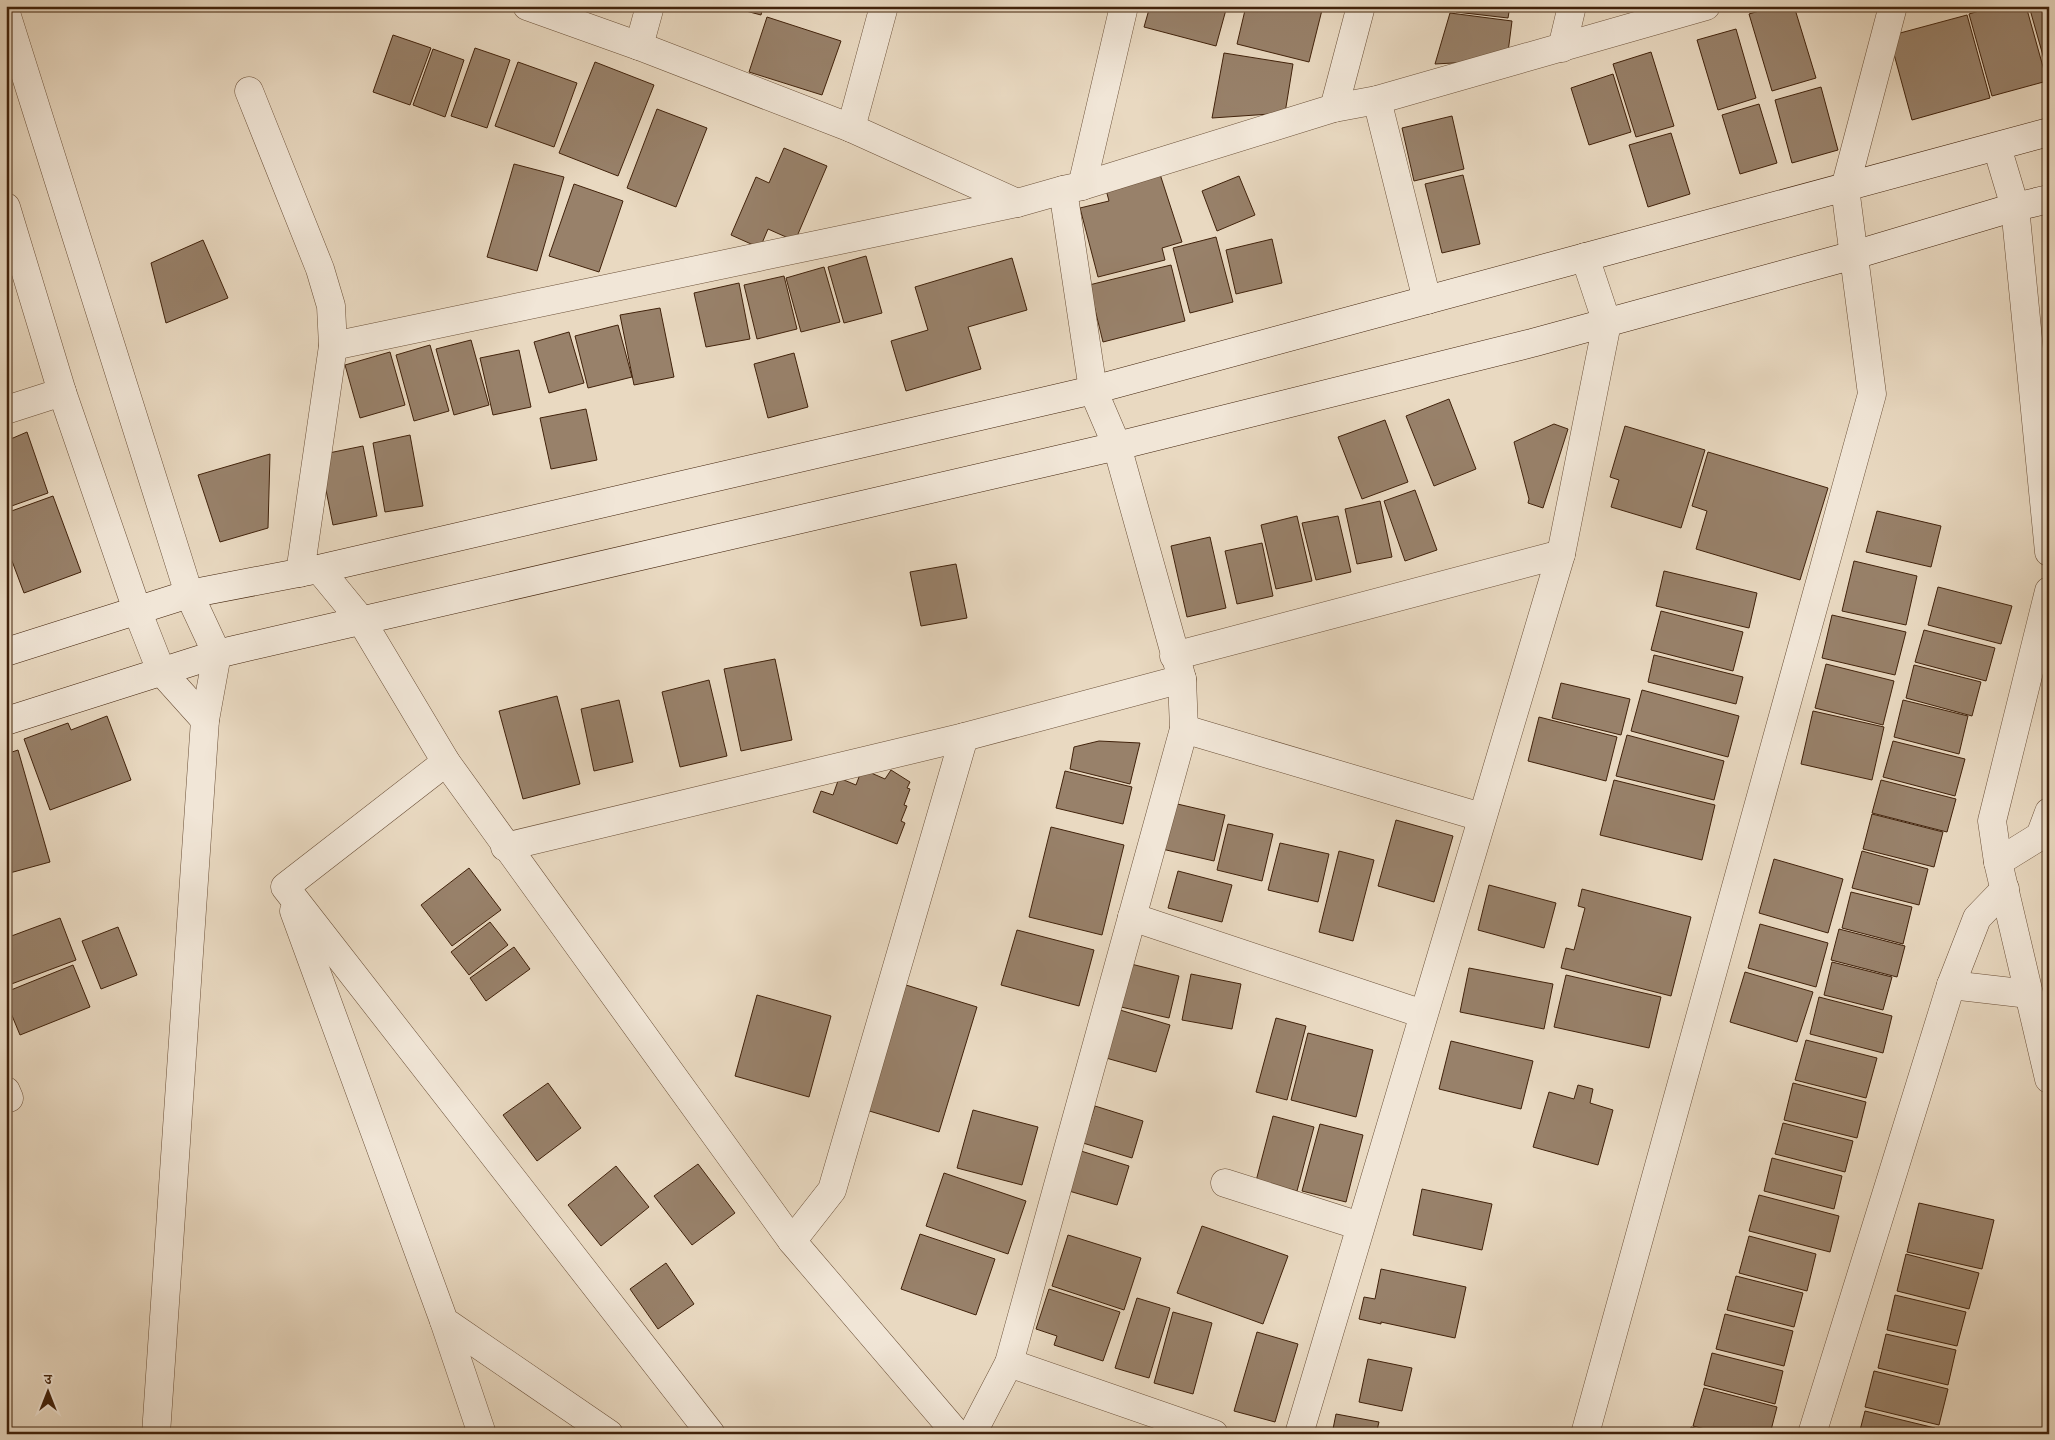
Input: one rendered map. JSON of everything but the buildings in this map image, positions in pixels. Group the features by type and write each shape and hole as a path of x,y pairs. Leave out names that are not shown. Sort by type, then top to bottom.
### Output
{"street":[{"path":"527,6 639,46 851,128 1016,203"},
{"path":"639,46 650,6"},
{"path":"851,128 884,6"},
{"path":"972,1434 1009,1362 1184,729 1178,668 1117,446 1093,390 1073,188 1124,6"},
{"path":"1334,108 1361,6"},
{"path":"1562,48 1572,6"},
{"path":"333,346 1016,203 1073,188 1334,108 1377,100 1706,6"},
{"path":"1585,1434 1872,394 1845,188 1893,6"},
{"path":"6,13 189,594 217,654 205,720 156,1434"},
{"path":"249,91 320,269 331,306 333,346 310,571"},
{"path":"1377,100 1427,300"},
{"path":"6,652 189,594 310,571 1093,390 2049,132"},
{"path":"1997,146 2015,206 2043,435 2049,552"},
{"path":"6,721 217,654 1117,446 1607,323 1854,256 2015,206 2049,199"},
{"path":"6,208 62,392 137,610 161,671 205,720"},
{"path":"1299,1434 1561,554 1607,323 1585,257"},
{"path":"6,410 62,392"},
{"path":"506,847 964,737 1178,668 1561,554"},
{"path":"310,571 361,620 446,762 792,1241 957,1434"},
{"path":"2049,591 1992,821 1998,862 2049,1079"},
{"path":"1184,729 1481,818"},
{"path":"792,1241 832,1190 964,737"},
{"path":"286,886 446,762"},
{"path":"1998,862 2040,836 2049,812"},
{"path":"286,886 444,1321 482,1434"},
{"path":"286,886 711,1434"},
{"path":"1812,1434 1951,985 1977,918 2005,888"},
{"path":"1132,917 1423,1014"},
{"path":"1951,985 2028,994"},
{"path":"1225,1183 1360,1226"},
{"path":"444,1321 609,1434"},
{"path":"1009,1362 1214,1434"}]}
